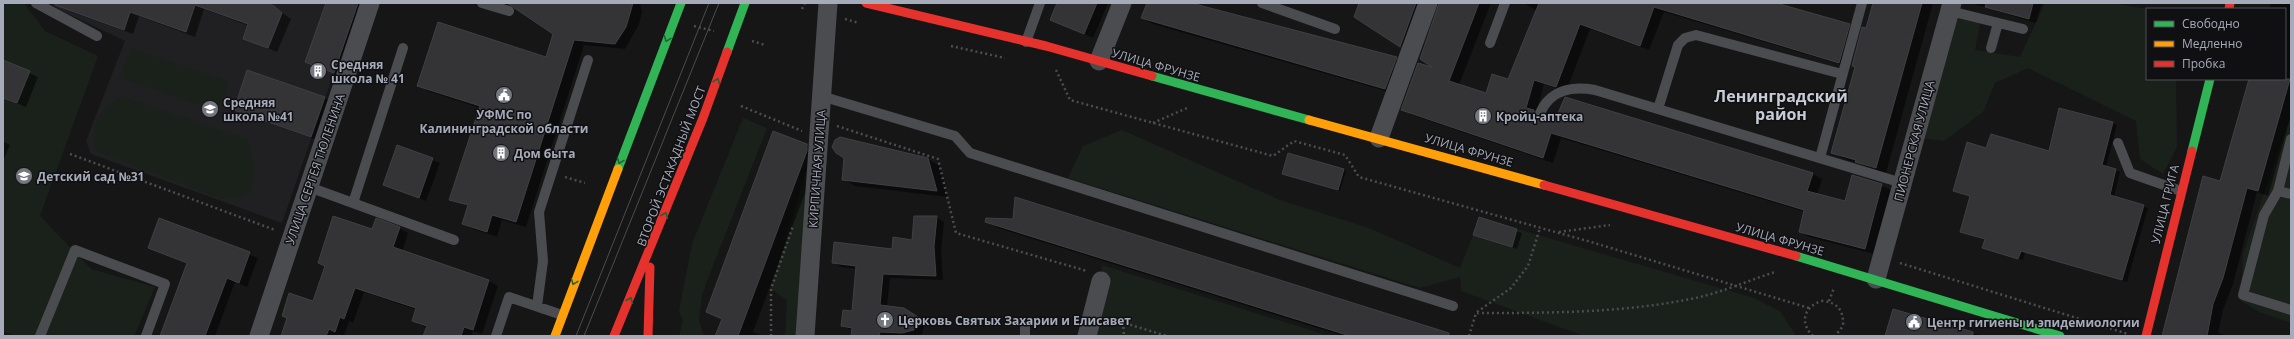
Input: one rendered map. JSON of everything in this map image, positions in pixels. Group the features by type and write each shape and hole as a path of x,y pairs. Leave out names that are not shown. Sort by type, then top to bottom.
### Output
{"main road":[{"path":"555,336 681,3"},
{"name":"ВТОРОЙ ЭСТАКАДНЫЙ МОСТ","path":"614,336 650,251 746,3"},
{"name":"УЛИЦА ФРУНЗЕ","path":"866,3 1099,61 1241,102 1379,138 1876,279 2060,336"},
{"name":"УЛИЦА ГРИГА","path":"2146,336 2210,80"},
{"path":"648,336 650,251"}],"street":[{"name":"УЛИЦА СЕРГЕЯ ТЮЛЕНИНА","path":"259,336 370,3"},
{"name":"КИРПИЧНАЯ УЛИЦА","path":"805,336 828,3"},
{"path":"1099,61 1122,3"},
{"path":"1379,138 1428,3"},
{"name":"ПИОНЕРСКАЯ УЛИЦА","path":"1876,279 1951,7"},
{"path":"1087,336 1101,281"}],"lane":[{"path":"36,3 97,36"},
{"path":"482,3 509,11"},
{"path":"1026,42 1040,3"},
{"path":"1262,3 1335,29"},
{"path":"1490,43 1505,3"},
{"path":"1820,158 1862,3"},
{"path":"1951,7 1998,23 2023,29"},
{"path":"1991,48 1998,23"},
{"path":"1658,109 1678,45 1685,38 1696,35 1842,74"},
{"path":"353,203 403,48"},
{"path":"537,306 543,262 539,212 588,60"},
{"path":"1540,113 1555,94 1565,89 1580,88 1658,109 1902,183"},
{"path":"821,96 955,136 970,153 1453,306"},
{"path":"2291,139 2278,191 2264,215 2243,295 2291,310"},
{"path":"2118,142 2130,173 2181,191"},
{"path":"309,187 454,240"},
{"path":"2278,191 2291,194"},
{"path":"40,336 75,250 165,284 146,336"},
{"path":"496,336 509,297 562,315"}],"path":[{"path":"802,9 805,3"},
{"path":"676,16 694,26 765,45"},
{"path":"1054,64 1070,100 1273,156 1294,141 1345,155 1359,177 1557,232 1809,308"},
{"path":"741,106 819,138 836,125 938,158 956,233 1092,273 1101,281"},
{"path":"1153,123 1191,106"},
{"path":"70,154 292,236"},
{"path":"552,173 585,183"},
{"path":"771,336 771,289 794,223"},
{"path":"1557,232 1616,224"},
{"path":"1469,336 1476,312 1511,288 1528,266 1540,228"},
{"path":"1476,312 1538,313 1629,309 1701,297 1777,272"},
{"path":"1813,336 1807,330 1804,322 1809,308 1822,300 1836,305 1844,318 1843,326 1835,336"},
{"path":"1093,313 1167,336"},
{"path":"1123,322 1124,336"}],"shaded area":[{"path":"3,3 24,3 45,31 98,56 40,216 91,269 155,287 134,336 16,336 3,331"},
{"name":"Средняя школа №41","path":"50,3 358,3 282,223 91,154 86,141 125,41 58,9"},
{"path":"2045,3 2111,3 2146,9 2146,80 2176,80 2177,147 2163,174 2140,159 2136,121 2028,68 1995,83 1983,112 1944,141 1921,138 1958,11 1981,17 1975,50 2020,57"},
{"path":"131,48 229,82 218,112 120,77"},
{"path":"121,96 247,139 255,167 252,191 236,199 222,199 96,151 94,141 95,125 102,113"},
{"path":"2291,115 2291,323 2259,312 2241,301 2243,254"},
{"path":"743,118 767,128 702,294 699,321 704,336 679,336 683,320 679,311 692,244"},
{"path":"1122,130 1280,200 1369,228 1460,268 1473,235 1511,247 1517,229 1754,298 1781,312 1796,336 1584,336 1461,291 1460,277 1420,288 1068,178 1083,146"},
{"path":"811,155 800,336 785,336 787,300 771,289"},
{"path":"1102,265 1329,336 1095,336"}],"building":[{"path":"55,3 266,3 274,6 282,13 268,48 243,39 248,24 195,5 186,32 130,12 124,30 55,5"},
{"path":"326,3 358,3 334,73 305,62"},
{"name":"Дом быта","path":"507,3 633,3 626,27 615,44 574,40 516,222 492,215 487,232 462,224 468,205 449,200 480,106 417,86 438,22 546,57 553,34"},
{"path":"1057,3 1097,3 1084,34 1050,20"},
{"path":"1147,3 1191,3 1397,57 1385,89 1141,18"},
{"path":"1359,3 1416,3 1400,47 1354,17"},
{"path":"1439,3 1479,3 1449,81 1486,93 1492,74 1508,79 1539,3 1776,3 1850,24 1839,63 1654,7 1640,46 1580,24 1556,87 1534,80 1526,108 1534,110 1534,116 1537,119 1543,119 1546,115 1556,118 1565,97 1813,173 1807,191 1845,201 1852,175 1882,184 1865,249 1799,232 1804,210 1551,133 1543,158 1401,110 1418,63 1432,67 1420,59"},
{"path":"1873,3 1922,3 1876,168 1855,162 1856,160 1831,153 1855,67 1852,66 1862,27 1866,28"},
{"path":"1986,3 2033,3 2029,19 1985,7"},
{"path":"3,60 30,71 17,103 3,98"},
{"path":"247,70 325,97 311,137 234,110"},
{"path":"2290,79 2258,191 2247,188 2223,278 2213,304 2207,336 2162,336 2203,176 2220,181 2249,80"},
{"path":"2059,108 2113,122 2102,165 2116,169 2110,195 2144,205 2122,280 2021,251 2018,259 1982,248 1985,239 1960,232 1970,196 1953,191 1967,142 1986,148 1991,134 2049,151"},
{"path":"773,131 807,144 807,151 738,336 715,336 722,319 706,312"},
{"path":"840,137 928,158 937,191 842,180 844,158 836,153 832,147 835,140"},
{"path":"397,145 433,158 419,198 383,185"},
{"path":"1288,153 1344,169 1338,190 1282,174"},
{"path":"1015,197 1449,333 1449,336 1350,336 985,222 986,218 1013,219"},
{"path":"333,216 372,229 376,218 400,227 393,247 489,280 473,330 464,327 461,336 423,336 427,326 412,321 416,308 355,288 344,319 340,317 335,332 329,329 326,336 281,336 287,318 282,316 289,293 313,301 325,266 318,263"},
{"path":"914,216 937,216 934,247 936,276 883,274 880,305 904,308 918,317 914,330 902,333 880,332 879,336 851,336 852,328 841,326 843,310 852,311 856,266 832,263 834,242 892,249 893,237 912,240"},
{"path":"1479,217 1517,229 1512,247 1473,235"},
{"path":"159,218 250,252 239,283 227,278 205,336 160,336 187,263 148,248"},
{"name":"Центр гигиены и эпидемиологии","path":"1893,309 1973,332 1973,336 1885,336"}],"tram line":[{"path":"576,336 709,3"},
{"path":"584,336 719,3"}],"traffic: fast":[{"path":"618,169 681,3"},
{"path":"727,52 745,3"},
{"path":"1152,76 1309,120"},
{"path":"2192,151 2210,80"},
{"path":"1796,256 2060,336"}],"traffic: slow":[{"path":"1309,120 1544,185"},
{"path":"555,336 618,169"}],"traffic: jam":[{"path":"866,3 1046,46 1152,76"},
{"path":"2229,8 2230,3"},
{"path":"614,336 703,118 727,52"},
{"path":"2146,336 2192,151"},
{"path":"1544,185 1796,256"},
{"path":"648,336 650,267"}],"place":[{"name":"Средняя школа № 41","path":"318,71"},
{"name":"УФМС по Калининградской области","path":"504,95"},
{"name":"Средняя школа №41","path":"210,109"},
{"name":"Кройц-аптека","path":"1483,116"},
{"name":"Дом быта","path":"501,153"},
{"name":"Детский сад №31","path":"24,176"},
{"name":"Церковь Святых Захарии и Елисавет","path":"885,320"},
{"name":"Центр гигиены и эпидемиологии","path":"1914,322"}],"district":[{"name":"Ленинградский район","path":"1781,105"}]}
